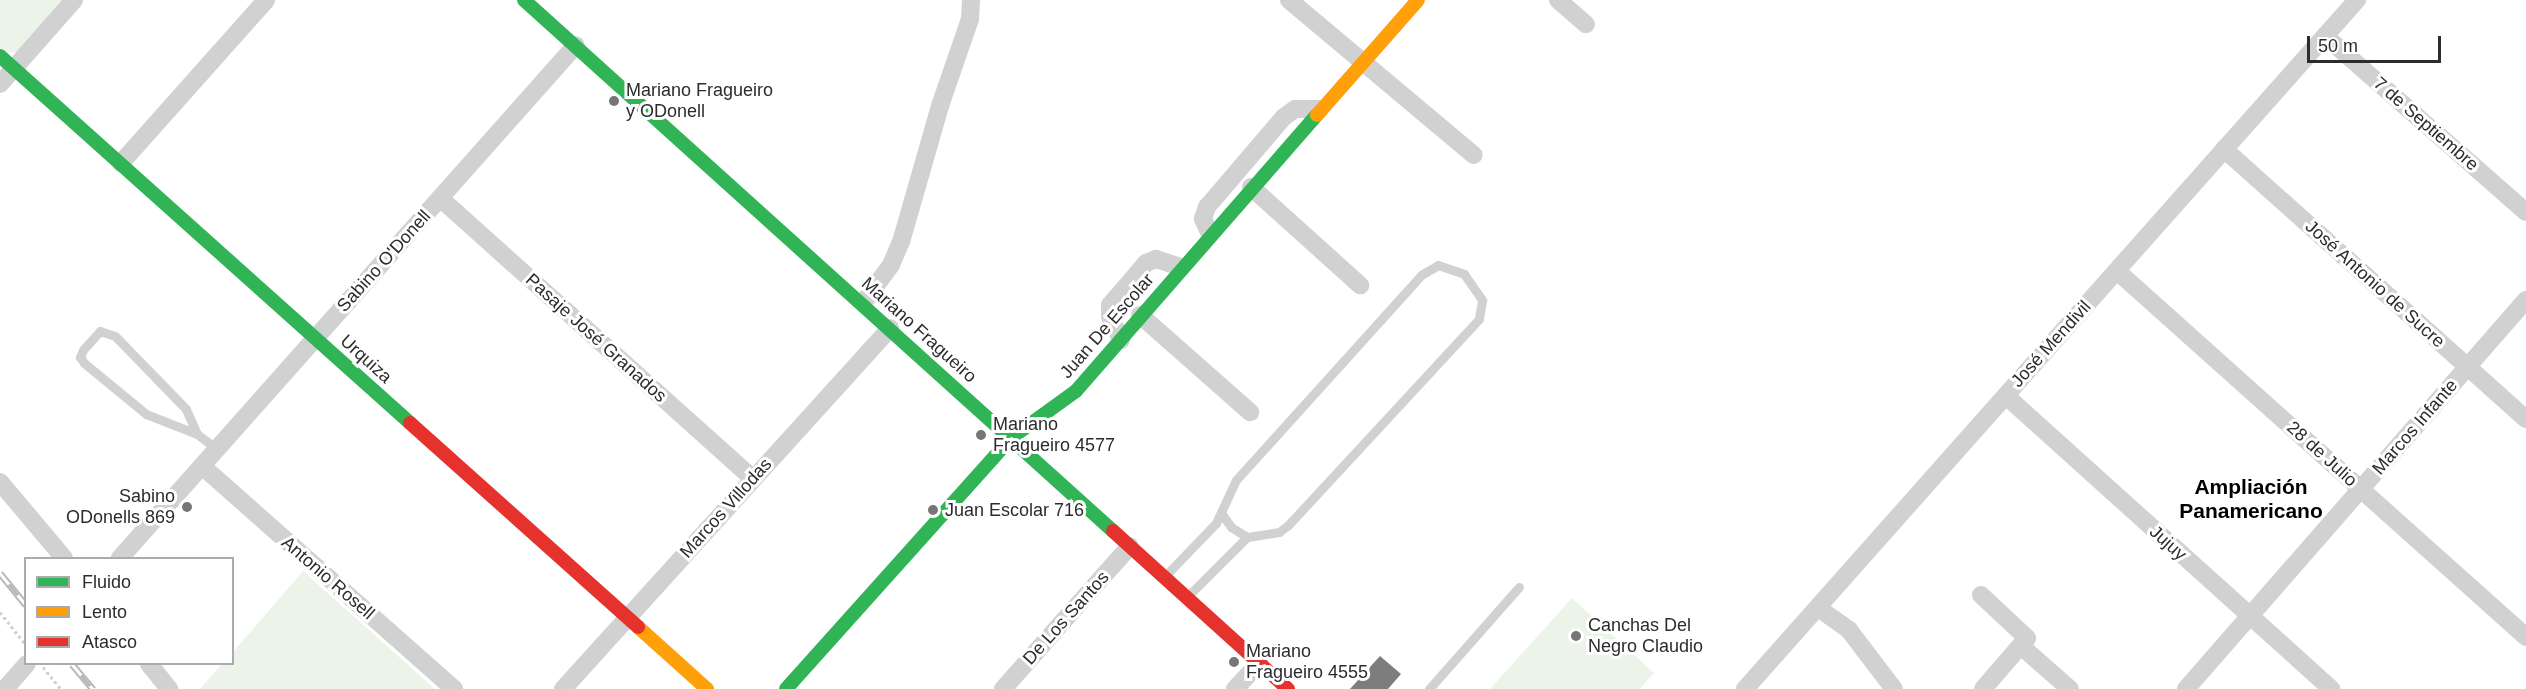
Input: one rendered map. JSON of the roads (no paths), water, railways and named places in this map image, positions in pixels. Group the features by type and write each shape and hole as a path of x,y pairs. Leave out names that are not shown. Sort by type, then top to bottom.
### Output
{"street":[{"path":"0,84 74,0"},
{"path":"121,163 266,0"},
{"path":"863,303 891,265 901,242 939,106 970,19 971,0"},
{"path":"1289,0 1361,63 1474,155"},
{"name":"Juan De Escolar","path":"786,689 1011,438 1076,391 1181,267 1418,0"},
{"path":"1558,0 1586,24"},
{"name":"José Mendivil","path":"1746,689 2357,0"},
{"name":"Mariano Fragueiro","path":"529,2 1288,689"},
{"name":"7 de Septiembre","path":"2325,36 2526,212"},
{"name":"Sabino O'Donell","path":"121,557 576,45"},
{"name":"Urquiza","path":"0,56 707,689"},
{"path":"1210,234 1203,219 1207,207 1276,126 1295,109 1320,109"},
{"name":"José Antonio de Sucre","path":"2224,150 2526,419"},
{"path":"1251,187 1360,285"},
{"name":"Pasaje José Granados","path":"440,198 752,478"},
{"path":"1121,340 1110,316 1110,305 1146,263 1156,259 1181,267"},
{"name":"28 de Julio","path":"2117,271 2526,637"},
{"name":"Marcos Infante","path":"2186,689 2526,300"},
{"path":"1140,315 1250,412"},
{"name":"Marcos Villodas","path":"563,689 890,328"},
{"name":"Jujuy","path":"2006,396 2331,689"},
{"name":"Antonio Rosell","path":"202,466 454,689"},
{"path":"0,482 63,557"},
{"name":"De Los Santos","path":"1003,689 1130,546"},
{"path":"1981,595 2027,638 1983,689"},
{"path":"1818,608 1849,630 1894,689"},
{"path":"2020,646 2070,689"},
{"path":"1235,689 1259,663"},
{"path":"0,682 5,689 25,665"},
{"path":"151,665 169,689"}],"lane":[{"path":"1164,578 1221,513 1236,480 1421,275 1438,265 1464,274 1482,300 1479,319 1287,526 1279,532 1247,537 1186,598"},
{"path":"197,434 197,426 182,404 115,336 100,331 83,350 80,357 84,363 146,414 197,434 217,449"},
{"path":"1221,513 1231,527 1247,537"},
{"path":"1429,689 1520,587"}],"railway":[{"path":"0,573 24,603"},
{"path":"73,665 93,689"}],"place":[{"name":"Mariano Fragueiro y ODonell","path":"614,101"},
{"name":"Mariano Fragueiro 4577","path":"981,435"},
{"name":"Sabino ODonells 869","path":"187,507"},
{"name":"Juan Escolar 716","path":"933,510"},
{"name":"Canchas Del Negro Claudio","path":"1576,636"},
{"name":"Mariano Fragueiro 4555","path":"1234,662"}],"district":[{"name":"Ampliación Panamericano","path":"2251,499"}]}
